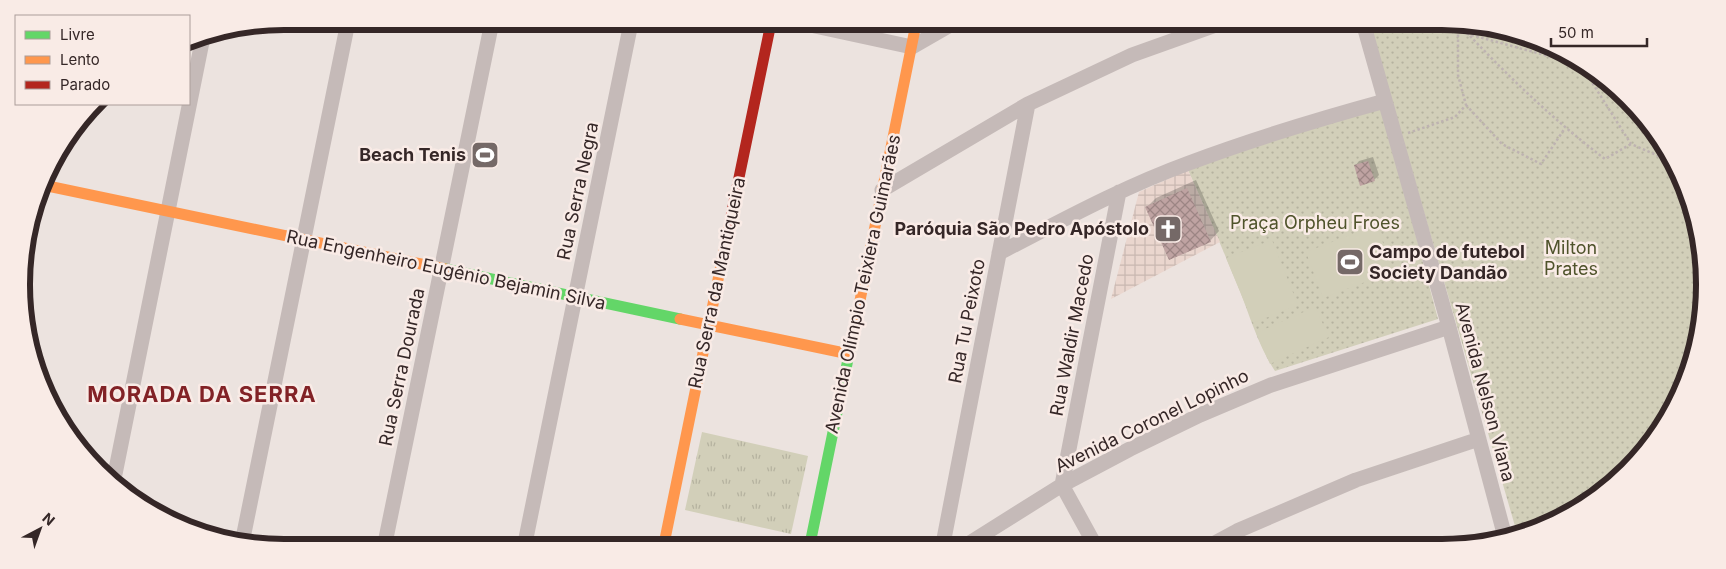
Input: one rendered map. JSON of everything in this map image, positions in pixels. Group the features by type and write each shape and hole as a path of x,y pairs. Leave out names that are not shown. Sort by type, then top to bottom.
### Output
{"street":[{"path":"244,536 346,30"},
{"name":"Rua Serra Dourada","path":"386,539 490,30"},
{"name":"Rua Serra Negra","path":"526,539 630,30"},
{"name":"Rua Serra da Mantiqueira","path":"665,539 769,30"},
{"path":"833,30 912,47 942,30"},
{"name":"Avenida Olímpio Teixiera Guimarães","path":"811,539 915,30"},
{"path":"882,190 1028,104 1132,56 1202,30"},
{"name":"Avenida Nelson Viana","path":"1365,30 1449,327 1503,531"},
{"path":"190,100 202,44"},
{"path":"999,252 1119,192 1187,163 1288,128 1385,101"},
{"name":"Rua Tu Peixoto","path":"945,539 1028,104"},
{"path":"115,474 189,105"},
{"name":"Rua Engenheiro Eugênio Bejamin Silva","path":"49,186 849,354"},
{"name":"Rua Waldir Macedo","path":"1062,486 1119,192"},
{"name":"Avenida Coronel Lopinho","path":"976,539 1062,486 1130,449 1182,424 1271,385 1449,327"},
{"path":"1222,539 1356,480 1479,438"},
{"path":"1062,486 1092,539"}],"path":[{"path":"1561,60 1457,31 1458,75 1466,105 1502,144 1541,164 1565,128"},
{"path":"1469,35 1500,68 1565,128 1605,159 1631,144"},
{"path":"1589,78 1631,144 1662,158"},
{"path":"1394,137 1455,117 1466,105"}],"green space":[{"name":"Milton Prates","path":"1371,30 1475,32 1539,49 1569,64 1609,93 1633,117 1653,143 1677,187 1687,219 1694,251 1696,284 1694,318 1677,382 1662,412 1633,452 1609,476 1569,505 1539,520 1515,527"},
{"name":"Praça Orpheu Froes","path":"1381,105 1438,319 1275,371 1260,342 1188,170 1288,132"},
{"name":"Campo de futebol Society Dandão","path":"1376,225 1394,271 1323,298 1306,252"},
{"path":"1272,240 1298,305 1253,323 1226,258"},
{"path":"1315,307 1329,337 1270,364 1256,333"},
{"path":"702,432 808,456 791,534 685,510"}],"shaded area":[{"path":"1188,170 1220,242 1111,299 1139,192"}],"building":[{"path":"1368,161 1375,181 1360,186 1354,165"},
{"path":"1187,188 1211,242 1169,260 1145,207"}],"traffic: fast":[{"path":"445,269 680,319"},
{"path":"811,539 854,330"}],"traffic: slow":[{"path":"854,330 915,30"},
{"path":"49,186 445,269"},
{"path":"665,539 730,221"},
{"path":"680,319 849,354"}],"traffic: jam":[{"path":"730,221 770,30"}],"place":[{"name":"Beach Tenis","path":"485,155"},
{"name":"Paróquia São Pedro Apóstolo","path":"1168,229"},
{"name":"Campo de futebol Society Dandão","path":"1350,262"}],"district":[{"name":"MORADA DA SERRA","path":"202,394"}]}
